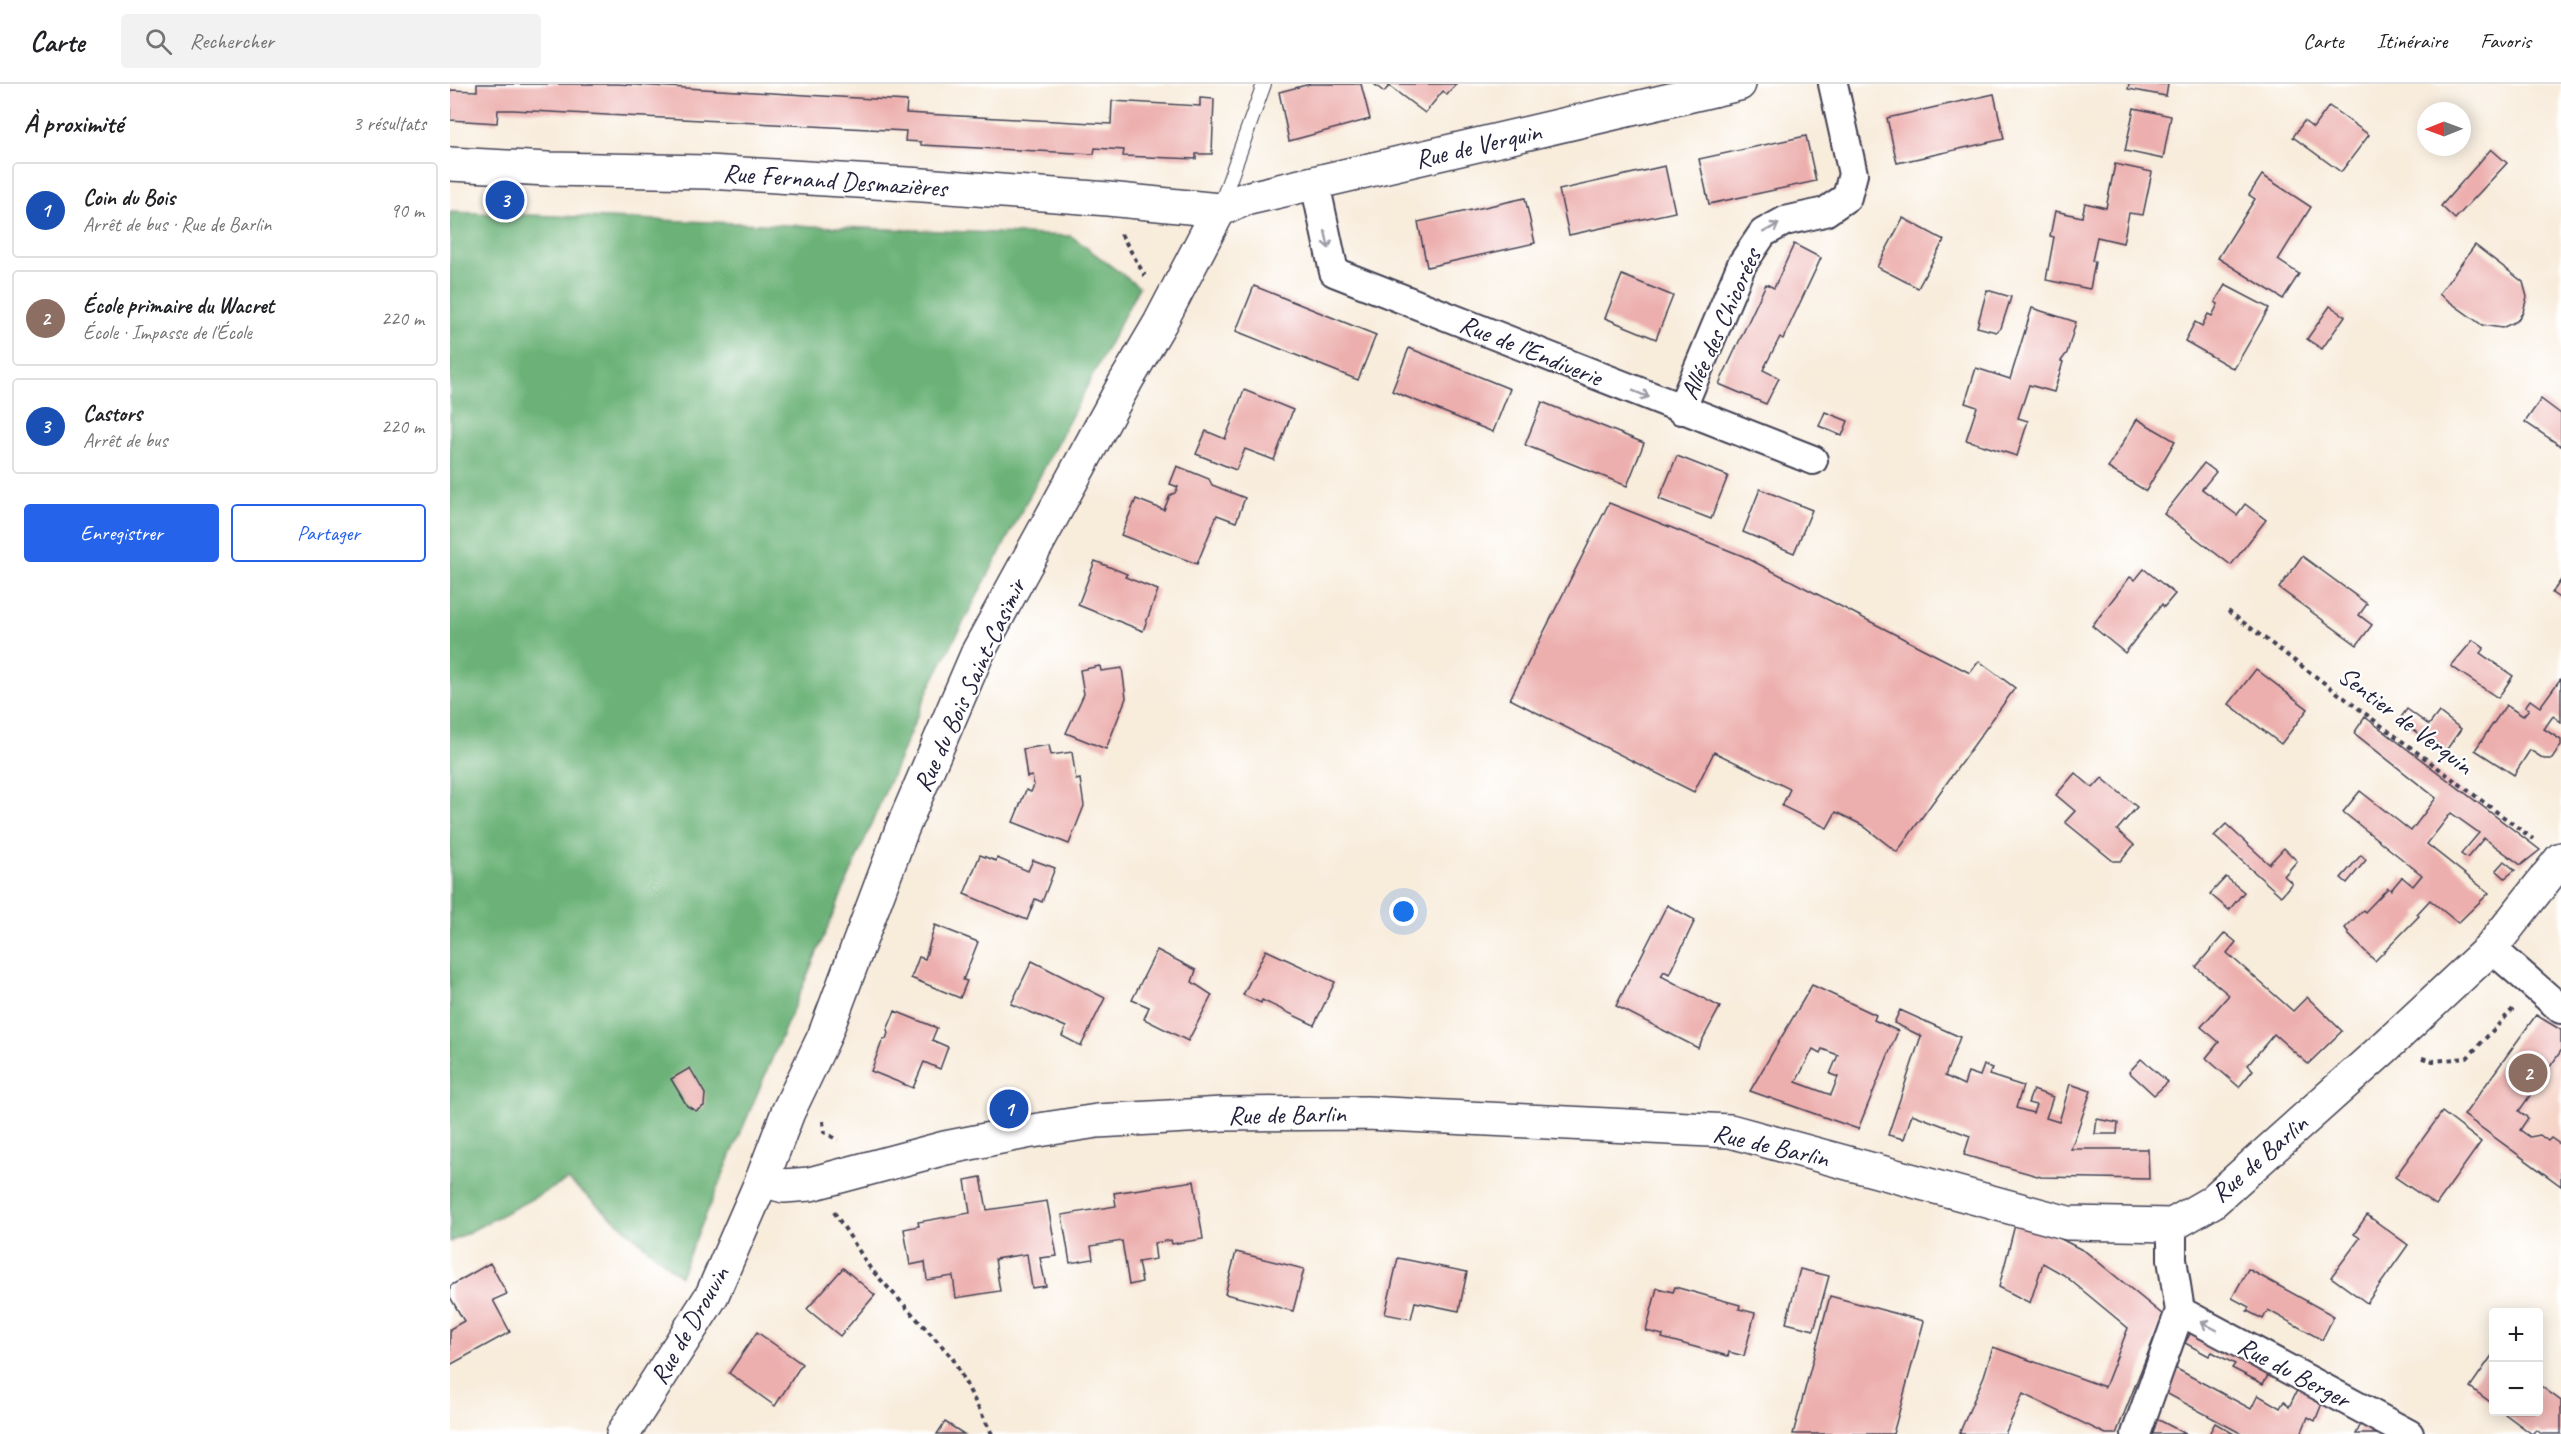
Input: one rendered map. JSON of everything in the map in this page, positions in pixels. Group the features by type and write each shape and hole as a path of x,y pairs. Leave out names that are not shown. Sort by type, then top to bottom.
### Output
{"street":[{"name":"Rue de Verquin","path":"1219,210 1245,199 1739,84"},
{"name":"Allée des Chicorées","path":"1681,410 1742,264 1762,233 1785,221 1825,212 1847,197 1853,174 1833,84"},
{"name":"Rue Fernand Desmazières","path":"450,164 708,172 899,183 1219,210"},
{"name":"Rue de l’Endiverie","path":"1315,183 1334,272 1813,460"},
{"name":"Rue du Bois Saint-Casimir","path":"762,1180 788,1112 824,1037 902,829 978,652 1160,323 1219,210"},
{"name":"Rue de Barlin","path":"762,1180 784,1186 810,1184 945,1148 1097,1121 1223,1114 1367,1113 1730,1131 2068,1223 2172,1225 2212,1202 2384,1048 2491,948 2561,860"},
{"path":"2491,948 2561,1009"},
{"name":"Rue de Drouvin","path":"623,1434 712,1295 762,1180"},
{"path":"2136,1434 2180,1311 2172,1259 2172,1225"},
{"name":"Rue du Berger","path":"2180,1311 2409,1434"}],"lane":[{"path":"1219,210 1264,84"}],"path":[{"name":"Sentier de Verquin","path":"2228,611 2561,860"},
{"path":"2384,1048 2433,1061 2467,1058 2534,985"},
{"path":"827,1179 831,1206 870,1268 951,1357 992,1434"}],"shaded area":[{"path":"2536,1015 2561,1030 2561,1186 2464,1115"}],"green space":[{"path":"450,212 1071,236 1139,287 929,688 680,1276 568,1180 450,1242"}],"building":[{"path":"477,84 618,84 907,101 906,113 1111,124 1112,101 1200,106 1200,98 1214,99 1212,154 1196,154 1196,159 1123,156 1124,150 1095,148 1094,154 921,145 921,142 905,141 906,131 513,110 498,110 497,123 450,120 450,90 477,91"},
{"path":"1310,84 1361,84 1370,119 1289,141 1279,92"},
{"path":"1374,84 1456,84 1447,95 1443,91 1425,113 1389,86 1384,92"},
{"path":"2129,84 2168,84 2166,96 2128,89"},
{"path":"1994,94 2004,139 1897,163 1887,118"},
{"path":"2329,106 2369,135 2341,172 2293,137 2304,121 2313,128"},
{"path":"2134,108 2171,116 2163,159 2125,151"},
{"path":"1806,136 1816,181 1709,204 1699,159"},
{"path":"2491,149 2507,163 2455,219 2441,206"},
{"path":"2115,164 2152,172 2143,215 2129,213 2123,243 2097,237 2090,289 2046,280 2054,237 2050,236 2055,211 2082,217 2085,203 2106,208"},
{"path":"1665,166 1675,212 1569,235 1559,190"},
{"path":"2262,175 2311,207 2278,260 2299,274 2283,299 2218,258 2255,199 2249,195"},
{"path":"1525,198 1535,243 1427,267 1418,222"},
{"path":"1903,218 1944,240 1918,288 1877,267"},
{"path":"1794,244 1821,258 1783,339 1780,337 1763,370 1779,378 1766,404 1719,384 1766,284 1774,288"},
{"path":"2475,245 2523,282 2527,297 2523,312 2517,321 2502,328 2482,325 2439,294"},
{"path":"1622,275 1673,296 1656,339 1605,318"},
{"path":"2225,285 2269,308 2234,369 2185,341 2195,322 2202,326 2208,314 2212,316 2218,304 2215,302"},
{"path":"1254,286 1376,335 1358,380 1236,331"},
{"path":"1987,290 2011,297 2001,328 1996,332 1977,327"},
{"path":"2330,306 2345,316 2322,349 2307,339"},
{"path":"2032,308 2076,322 2067,353 2061,361 2063,362 2054,392 2029,385 2018,418 2028,421 2017,456 1966,440 1977,407 1965,403 1976,368 2010,379"},
{"path":"1409,348 1510,389 1493,432 1392,391"},
{"path":"1244,390 1293,410 1274,460 1245,449 1236,470 1196,454 1206,431 1225,439"},
{"path":"2541,399 2561,414 2561,446 2525,422"},
{"path":"1542,402 1644,443 1627,486 1525,445"},
{"path":"1825,412 1848,421 1842,436 1819,426"},
{"path":"2137,419 2175,441 2146,491 2108,468"},
{"path":"1677,456 1728,476 1711,519 1659,499"},
{"path":"2204,463 2216,472 2202,489 2237,515 2245,504 2266,520 2231,565 2164,514"},
{"path":"1177,466 1209,479 1212,485 1245,498 1236,522 1217,515 1197,564 1121,535 1136,499 1164,510 1170,495 1175,493 1178,487 1170,484"},
{"path":"1760,489 1812,510 1794,553 1743,532"},
{"path":"1609,503 1743,556 1970,673 1979,661 2015,688 1897,852 1862,825 1836,812 1827,828 1782,806 1790,789 1714,752 1694,792 1510,699"},
{"path":"2302,556 2367,604 2359,615 2372,625 2357,645 2279,588"},
{"path":"1095,561 1127,574 1125,577 1158,590 1143,631 1078,605"},
{"path":"2144,569 2175,594 2164,607 2162,604 2125,653 2092,626 2130,577 2135,580"},
{"path":"2561,580 2561,599 2552,593"},
{"path":"2473,640 2484,648 2480,653 2513,676 2498,698 2451,666"},
{"path":"1100,666 1101,671 1122,668 1126,698 1106,749 1066,733 1084,694 1080,670"},
{"path":"2256,669 2308,709 2281,744 2229,704"},
{"path":"2561,678 2561,722 2553,716 2544,729 2561,740 2561,745 2552,759 2544,759 2530,750 2514,775 2475,750 2506,705 2523,716 2529,709 2525,707 2530,700 2540,707"},
{"path":"2407,709 2429,725 2439,712 2461,729 2445,752 2399,720"},
{"path":"2365,717 2540,850 2521,865 2484,838 2467,858 2461,854 2479,833 2451,813 2427,844 2489,893 2458,923 2430,900 2417,914 2419,916 2375,961 2348,934 2345,928 2363,910 2365,912 2388,888 2391,890 2402,877 2413,886 2422,875 2343,812 2360,791 2411,831 2436,798 2354,733"},
{"path":"1049,745 1051,755 1072,752 1076,780 1080,779 1084,806 1069,844 1013,822 1026,790 1031,792 1034,785 1032,776 1027,777 1023,749"},
{"path":"2075,773 2093,788 2102,778 2137,807 2117,830 2134,845 2121,861 2113,861 2065,822 2075,811 2056,795"},
{"path":"2226,824 2269,864 2284,848 2297,861 2284,876 2292,883 2281,896 2214,836"},
{"path":"980,855 996,861 997,858 1028,871 1033,860 1055,868 1042,902 1035,899 1027,920 964,894"},
{"path":"2361,855 2366,860 2347,883 2341,878"},
{"path":"2504,861 2515,870 2505,878 2496,870"},
{"path":"2226,877 2244,892 2229,910 2210,894"},
{"path":"1667,905 1695,920 1669,974 1664,971 1661,976 1720,1007 1698,1048 1616,1006"},
{"path":"935,925 978,942 963,980 967,981 960,998 911,978 919,957 925,959"},
{"path":"2225,933 2236,942 2227,953 2293,1011 2307,997 2342,1031 2308,1064 2274,1034 2248,1065 2253,1070 2239,1087 2206,1058 2219,1042 2201,1027 2229,995 2196,967"},
{"path":"1157,950 1196,970 1192,982 1212,995 1188,1041 1144,1019 1149,1007 1132,1000"},
{"path":"1266,950 1335,982 1314,1025 1262,1000 1261,1003 1243,995"},
{"path":"1032,961 1105,998 1081,1046 1062,1036 1066,1027 1011,1004"},
{"path":"1812,985 1876,1015 1874,1020 1898,1031 1858,1129 1750,1091","holes":["1813,1049 1820,1053 1822,1049 1838,1055 1830,1074 1838,1077 1831,1095 1796,1082"]},
{"path":"1900,1010 1960,1037 1945,1076 1964,1085 1968,1072 1980,1076 1984,1065 1992,1068 1989,1075 2023,1086 2016,1108 2033,1113 2036,1105 2028,1103 2033,1090 2053,1097 2046,1118 2059,1122 2070,1084 2091,1091 2071,1149 2148,1149 2149,1179 2041,1177 1964,1155 1970,1136 1912,1114 1904,1139 1888,1135 1921,1036 1894,1023"},
{"path":"895,1011 937,1028 932,1040 948,1047 940,1069 924,1062 913,1088 871,1071 883,1039 886,1039 887,1030"},
{"path":"2536,1015 2561,1030 2561,1051 2519,1111 2528,1118 2520,1130 2530,1137 2540,1135 2548,1141 2551,1138 2561,1145 2561,1186 2464,1115"},
{"path":"2141,1059 2168,1082 2154,1095 2129,1072"},
{"path":"690,1068 705,1094 704,1106 696,1111 687,1106 671,1079"},
{"path":"2442,1112 2481,1142 2436,1205 2395,1177"},
{"path":"2097,1119 2118,1123 2117,1134 2095,1134"},
{"path":"981,1177 987,1210 1047,1201 1057,1256 1040,1258 1046,1286 1032,1288 1027,1254 995,1259 1000,1291 956,1298 953,1276 927,1280 925,1262 910,1265 904,1229 919,1226 918,1222 970,1213 965,1180"},
{"path":"1194,1181 1203,1239 1172,1244 1171,1240 1154,1243 1156,1259 1138,1262 1142,1282 1129,1285 1122,1241 1091,1246 1093,1259 1070,1263 1062,1215 1116,1206 1114,1193"},
{"path":"2367,1215 2408,1245 2367,1303 2331,1277 2360,1238 2354,1234"},
{"path":"2016,1221 2038,1227 2086,1252 2163,1315 2116,1434 2106,1434 2023,1394 2005,1434 1959,1434 1984,1376 1993,1347 2105,1387 2128,1328 2064,1275 2043,1263 2030,1303 1999,1287"},
{"path":"1236,1252 1304,1269 1293,1311 1225,1294"},
{"path":"1398,1258 1467,1272 1459,1311 1415,1302 1411,1319 1385,1314"},
{"path":"490,1263 507,1294 493,1300 510,1332 450,1365 450,1329 464,1321 450,1297 450,1286"},
{"path":"843,1268 875,1295 840,1336 807,1309"},
{"path":"1800,1269 1829,1276 1814,1330 1786,1323"},
{"path":"2248,1269 2334,1316 2322,1340 2268,1310 2263,1319 2247,1311 2249,1307 2232,1298"},
{"path":"1675,1287 1740,1305 1739,1309 1755,1313 1744,1356 1729,1352 1728,1356 1662,1338 1663,1335 1646,1331 1657,1288 1673,1292"},
{"path":"1830,1296 1924,1321 1893,1434 1793,1434"},
{"path":"2194,1327 2272,1369 2263,1384 2232,1368 2235,1364 2212,1352 2209,1356 2185,1343"},
{"path":"757,1332 802,1364 775,1406 729,1373"},
{"path":"2489,1360 2489,1401 2470,1387"},
{"path":"2175,1368 2251,1409 2258,1395 2280,1408 2284,1401 2289,1407 2300,1384 2325,1396 2315,1421 2308,1417 2301,1434 2242,1434 2164,1392"},
{"path":"2543,1388 2561,1401 2561,1434 2542,1434 2536,1430 2532,1434 2508,1416 2543,1416"},
{"path":"2365,1416 2398,1434 2356,1434"},
{"path":"2157,1419 2186,1434 2153,1434"},
{"path":"945,1422 964,1434 937,1434"},
{"path":"2215,1423 2234,1434 2209,1434"}],"place":[{"name":"Castors","path":"505,200"},
{"name":"École primaire du Wacret","path":"2528,1073"},
{"name":"Coin du Bois","path":"1009,1109"}]}
